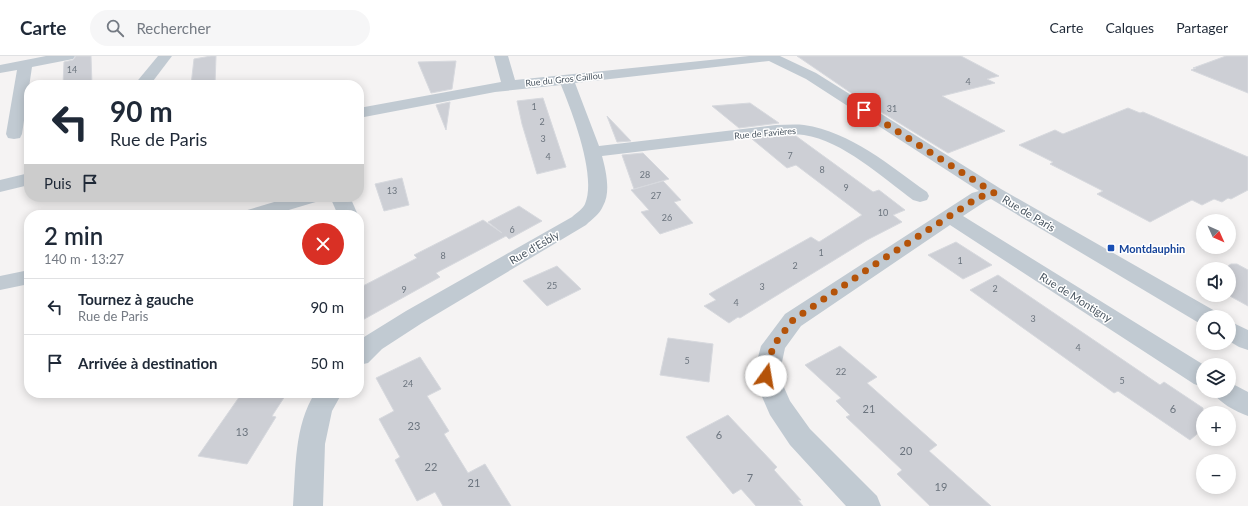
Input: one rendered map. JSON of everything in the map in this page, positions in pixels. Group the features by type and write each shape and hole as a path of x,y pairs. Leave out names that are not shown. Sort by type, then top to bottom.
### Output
{"street":[{"path":"0,68 68,56"},
{"path":"146,80 165,56"},
{"path":"502,56 510,85"},
{"name":"Rue du Gros Caillou","path":"364,113 495,87 772,57"},
{"name":"Rue de Paris","path":"772,57 811,76 994,193 1196,311"},
{"path":"14,134 25,64"},
{"name":"Rue d'Esbly","path":"364,351 373,343 414,317 579,221 594,206 598,193 593,152 566,79"},
{"name":"Rue de Favières","path":"593,152 776,130 804,130 827,137 851,148 920,196"},
{"path":"0,186 24,180"},
{"path":"866,506 800,437 779,406 766,376 773,346 793,320 877,263 979,197 994,193"},
{"path":"280,210 300,202"},
{"name":"Rue de Montigny","path":"950,217 1196,373"},
{"path":"0,284 24,278"},
{"path":"1236,334 1248,341"},
{"path":"308,506 311,444 319,409 326,398"},
{"path":"1236,398 1248,405"}],"building":[{"path":"76,56 91,56 92,80 63,80 64,62 73,60"},
{"path":"216,56 215,80 192,80 194,59"},
{"path":"797,56 961,56 999,76 987,79 995,83 942,96 1005,131 948,153 857,97"},
{"path":"1226,56 1248,56 1248,93 1191,70"},
{"path":"456,61 452,89 431,93 418,62"},
{"path":"543,98 566,167 537,174 522,124 517,101"},
{"path":"450,102 446,130 436,105"},
{"path":"750,103 779,123 739,128 712,106"},
{"path":"1128,108 1140,113 1143,112 1248,157 1248,190 1222,202 1214,199 1202,205 1192,200 1150,222 1097,194 1103,191 1050,164 1053,162 1019,145 1055,130 1063,134"},
{"path":"607,116 631,141 617,142"},
{"path":"776,136 796,136 873,192 879,190 905,210 893,215 902,222 867,240 740,318 738,317 729,323 704,306 716,300 709,294 811,237 819,242 862,215 796,165 787,168 752,139"},
{"path":"643,153 669,179 634,189 622,155"},
{"path":"402,178 409,205 384,211 375,184"},
{"path":"663,181 681,200 674,202 693,223 660,234 641,212 649,210 631,190"},
{"path":"519,206 542,221 509,239 506,236 436,273 440,277 364,319 364,285 417,258 414,255 483,220 502,233 488,222"},
{"path":"956,242 992,265 963,279 928,255"},
{"path":"1236,264 1248,270 1248,306 1236,299"},
{"path":"557,266 581,289 547,306 523,281"},
{"path":"998,275 1160,385 1164,382 1200,406 1196,406 1196,435 1190,440 1118,391 1114,393 970,290"},
{"path":"668,338 713,344 709,382 660,375"},
{"path":"840,346 877,377 867,383 937,445 929,451 991,506 930,506 897,474 902,470 846,417 850,415 836,401 841,398 805,365"},
{"path":"420,357 441,389 427,396 449,431 444,434 468,473 485,464 511,506 443,506 435,492 417,501 395,460 400,457 379,419 394,411 376,378"},
{"path":"239,398 284,398 272,416 276,417 247,464 198,456"},
{"path":"728,415 777,467 774,470 801,500 798,500 803,506 756,506 741,489 733,494 686,437"}],"place":[{"name":"Montdauphin","path":"1111,248"}],"route":[{"path":"766,376 773,346 793,320 877,263 979,197 994,193 864,110"}]}
